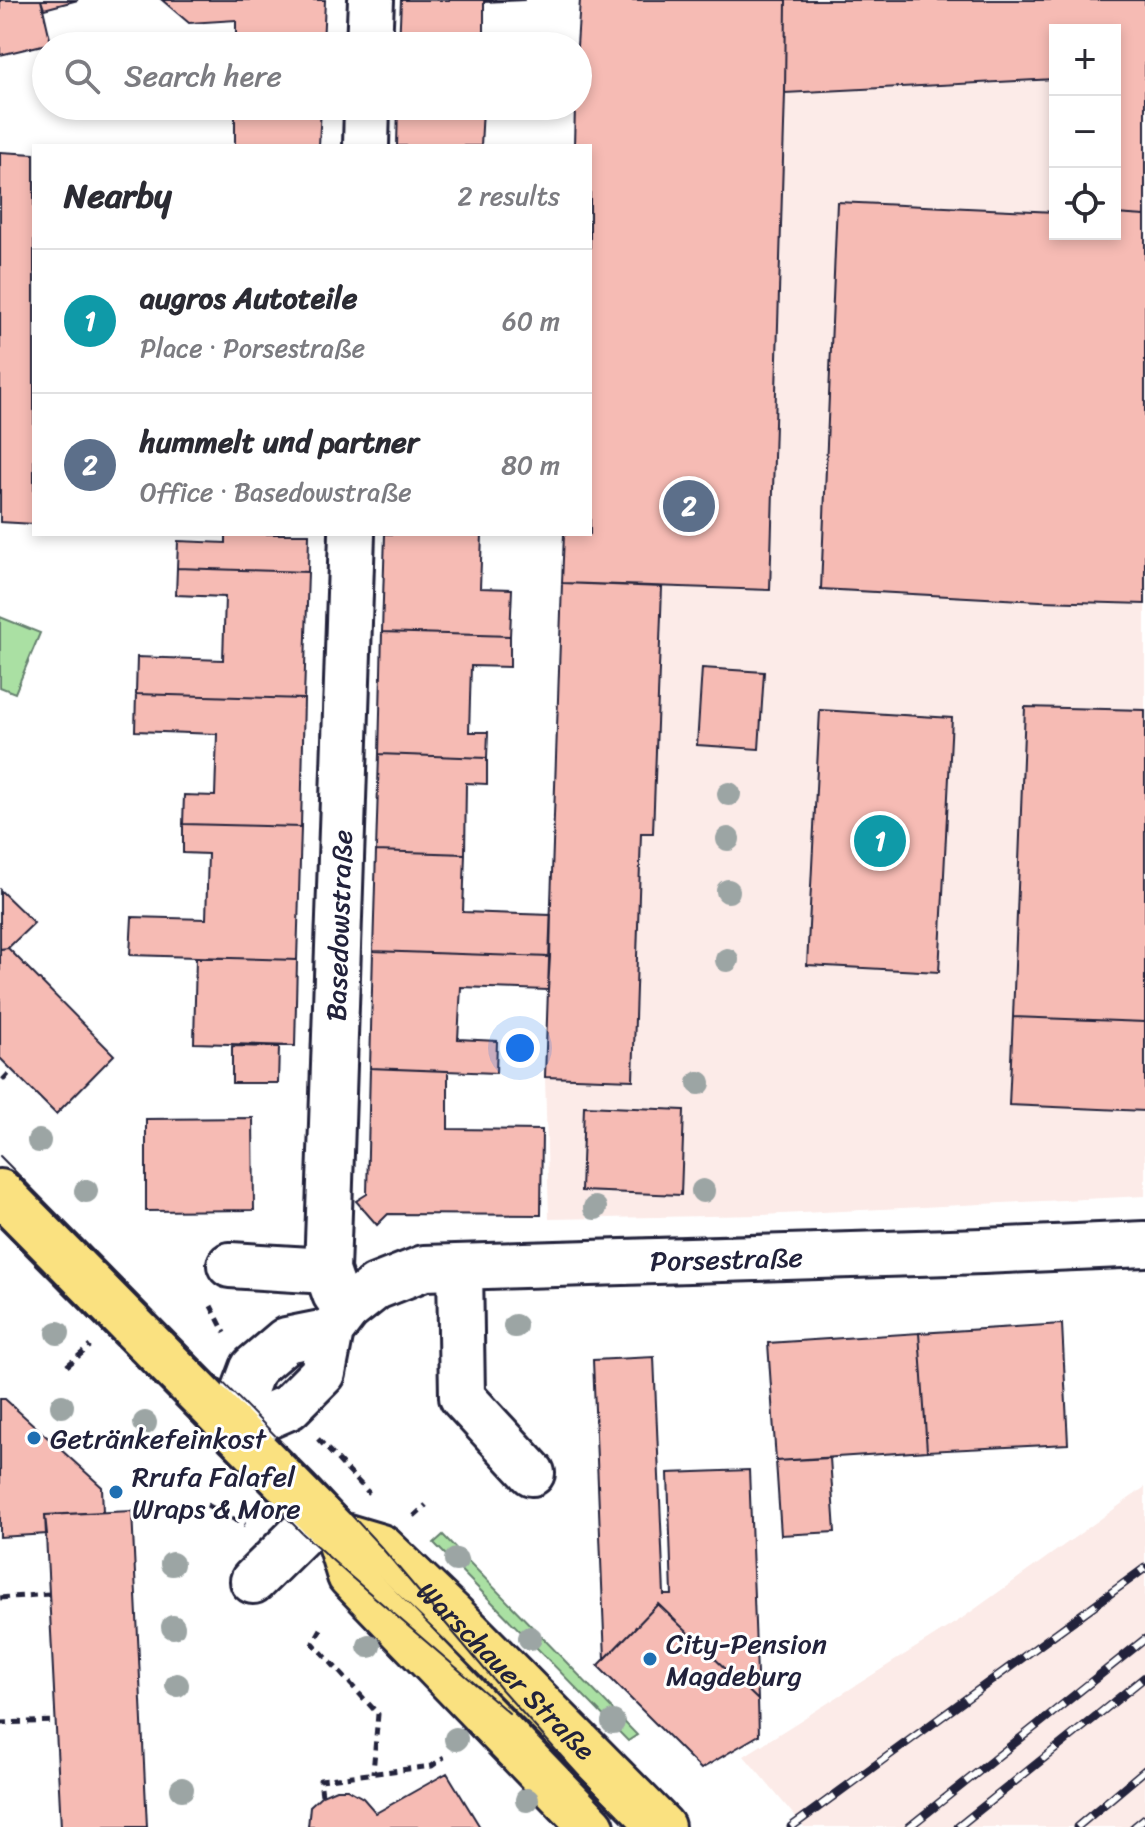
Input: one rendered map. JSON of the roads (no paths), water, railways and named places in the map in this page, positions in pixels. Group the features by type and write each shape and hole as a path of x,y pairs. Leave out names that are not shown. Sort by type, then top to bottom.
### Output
{"main road":[{"name":"Warschauer Straße","path":"0,1192 328,1525 350,1576 592,1827"},
{"name":"Warschauer Straße","path":"328,1525 381,1547 662,1827"}],"street":[{"path":"370,32 371,0"},
{"path":"366,144 367,120"},
{"name":"Basedowstraße","path":"339,1321 335,1294 327,1271 352,536"},
{"name":"Porsestraße","path":"231,1427 253,1368 286,1340 339,1321 376,1287 424,1268 1145,1244"},
{"path":"230,1265 327,1271"},
{"path":"460,1267 462,1397 532,1473"},
{"path":"253,1581 328,1525"}],"tram line":[{"path":"0,1156 316,1477 381,1547 502,1690 629,1827"},
{"path":"0,1228 302,1533 509,1713"}],"railway":[{"path":"791,1827 1145,1568"},
{"path":"909,1827 1145,1639"},
{"path":"958,1827 1145,1677"},
{"path":"1077,1827 1145,1770"},
{"path":"1134,1827 1145,1818"}],"place":[{"name":"hummelt und partner","path":"689,506"},
{"name":"augros Autoteile","path":"880,841"},
{"name":"Getränkefeinkost","path":"34,1438"},
{"name":"Rrufa Falafel Wraps & More","path":"116,1492"},
{"name":"City-Pension Magdeburg","path":"650,1659"}]}
